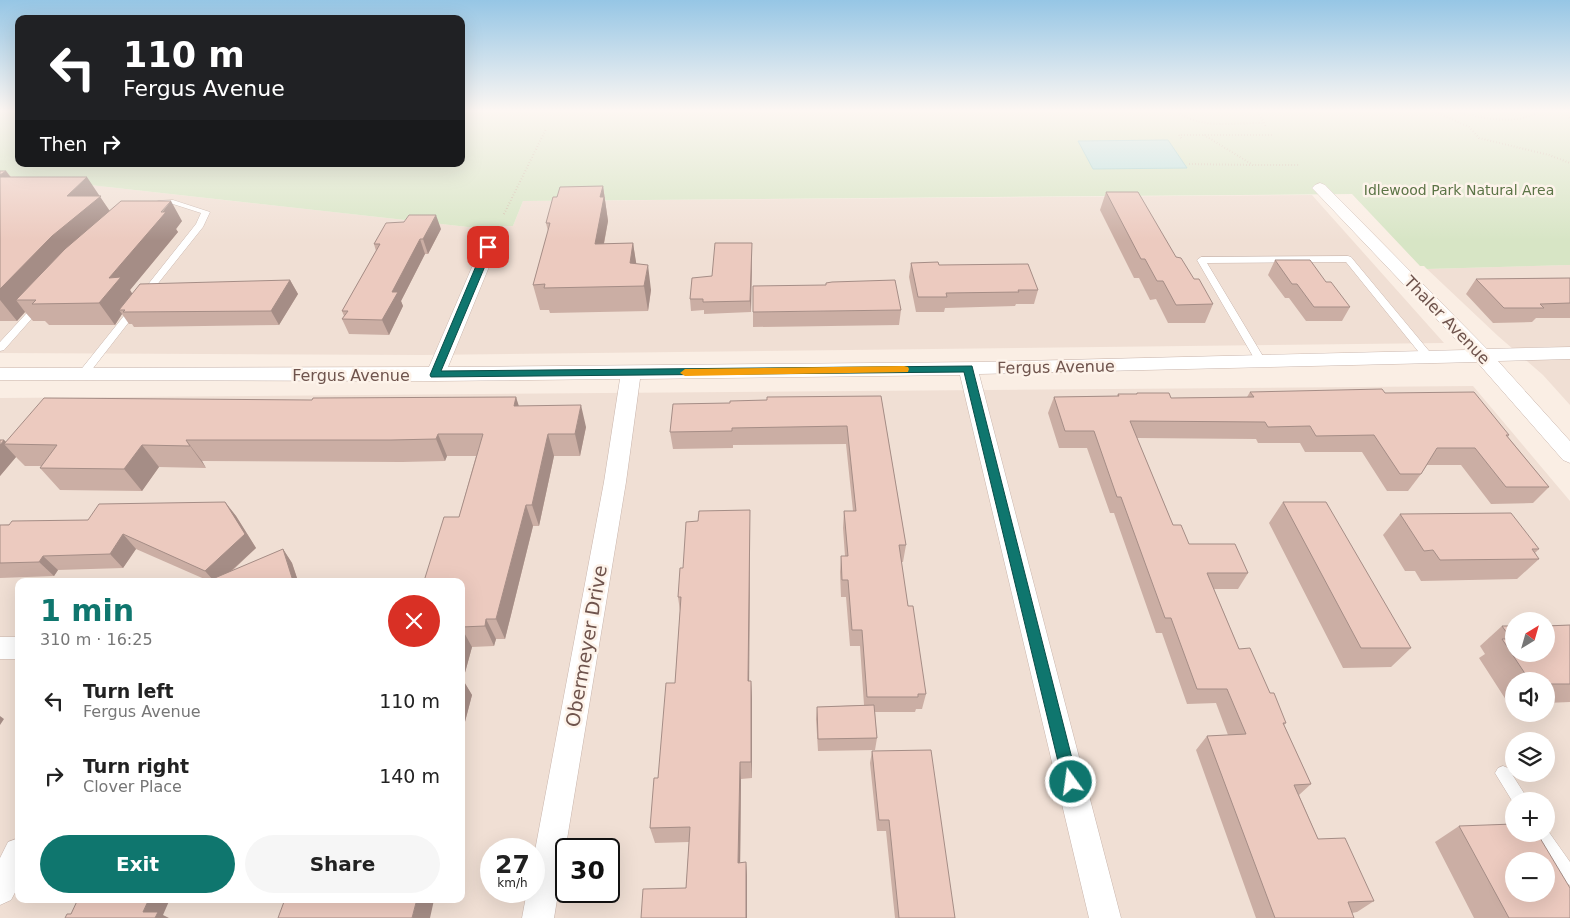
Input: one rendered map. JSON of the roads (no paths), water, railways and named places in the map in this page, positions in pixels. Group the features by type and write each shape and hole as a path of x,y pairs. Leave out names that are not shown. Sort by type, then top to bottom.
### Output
{"street":[{"name":"Thaler Avenue","path":"1320,188 1483,357 1570,455"},
{"path":"435,375 496,230"},
{"name":"Fergus Avenue","path":"0,374 435,375 631,373 1262,363 1570,353"},
{"path":"968,368 1104,918"},
{"name":"Obermeyer Drive","path":"538,918 613,492 631,373"},
{"path":"0,648 15,648"},
{"path":"0,889 15,861"}],"lane":[{"path":"83,374 200,224 206,212 173,202 152,204 145,208"},
{"path":"1262,363 1201,260 1348,259 1430,359"},
{"path":"0,348 44,300"},
{"path":"1503,773 1515,792"},
{"path":"1547,842 1570,877"}],"water":[{"path":"1085,155 1178,155 1187,168 1093,169"}],"park label":[{"name":"Idlewood Park Natural Area","path":"1459,190"}]}
